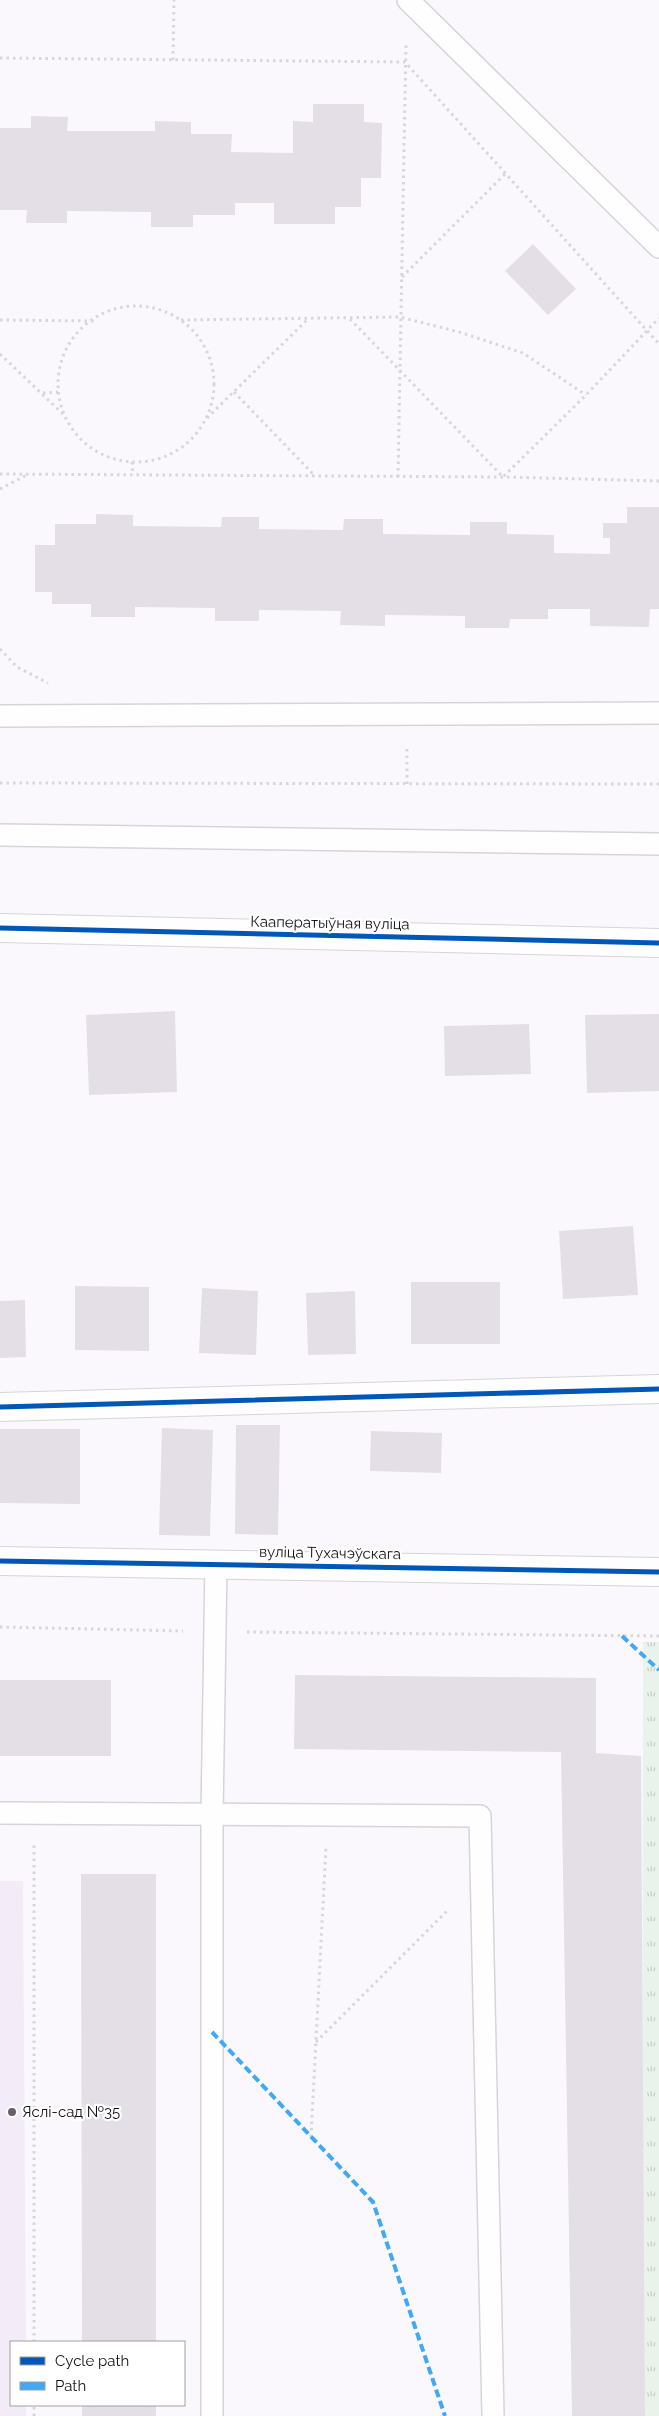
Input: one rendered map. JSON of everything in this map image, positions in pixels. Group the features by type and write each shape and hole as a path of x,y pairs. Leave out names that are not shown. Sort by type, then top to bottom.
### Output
{"street":[{"name":"Кааператыўная вуліца","path":"0,928 659,943"},
{"path":"0,1406 659,1389"},
{"name":"вуліца Тухачэўскага","path":"0,1561 216,1563 659,1572"}],"lane":[{"path":"408,0 659,247"},
{"path":"0,716 659,713"},
{"path":"0,835 659,844"},
{"path":"212,2416 212,1816 216,1563"},
{"path":"0,1813 212,1816 480,1816 493,2416"}],"path":[{"path":"173,60 174,0"},
{"path":"0,58 405,62 659,344"},
{"path":"398,477 405,62"},
{"path":"401,278 505,174"},
{"path":"63,414 58,392 58,370 66,349 78,330 116,309 139,305 160,310 180,320 197,335 208,355 214,376 212,398 205,420"},
{"path":"180,320 400,317 459,332 523,353 586,395"},
{"path":"503,477 586,395 659,318"},
{"path":"0,354 63,414 74,432 91,448 111,458 132,462 154,460 175,452 192,438 205,420 309,319"},
{"path":"350,319 399,372 503,477"},
{"path":"0,320 96,320"},
{"path":"42,393 58,392"},
{"path":"234,392 316,476"},
{"path":"132,462 133,475"},
{"path":"0,474 503,477 659,481"},
{"path":"0,489 28,475"},
{"path":"0,649 17,667 55,687"},
{"path":"0,783 659,784"},
{"path":"0,1627 215,1632 659,1636"},
{"path":"34,1813 34,2341"},
{"path":"311,2137 328,1816"},
{"path":"316,2042 481,1876"}],"shaded area":[{"name":"Яслі-сад №35","path":"0,1881 23,1881 26,2341 10,2341 10,2406 26,2406 26,2416 0,2416"}],"green space":[{"path":"643,1642 659,1642 659,2416 642,2416"}],"building":[{"path":"313,104 364,104 364,122 382,123 381,178 361,178 361,207 335,207 335,224 274,224 274,203 235,203 235,215 193,215 193,227 151,227 151,212 67,211 67,223 26,223 27,210 0,210 0,128 31,128 31,116 68,117 67,131 155,131 155,121 191,122 191,134 232,134 231,152 293,153 293,121 313,122"},
{"path":"533,244 576,289 548,315 505,271"},
{"path":"627,507 659,507 659,609 650,609 649,627 590,626 590,609 548,609 548,619 510,619 509,628 465,628 465,616 385,615 385,626 340,625 341,611 259,610 259,621 215,621 215,608 135,607 135,617 91,617 91,604 52,604 52,592 35,592 35,545 55,545 55,524 96,524 96,514 133,515 133,526 221,527 222,517 259,517 259,529 343,530 344,519 383,519 383,534 470,535 470,522 507,522 507,534 554,535 554,553 610,554 610,538 603,538 603,523 627,523"},
{"path":"175,1011 177,1092 89,1095 86,1015"},
{"path":"659,1014 659,1091 587,1093 585,1015"},
{"path":"529,1024 531,1074 445,1076 444,1026"},
{"path":"633,1226 638,1295 563,1299 559,1231"},
{"path":"411,1282 500,1282 500,1344 411,1344"},
{"path":"75,1286 149,1287 149,1351 75,1350"},
{"path":"202,1288 258,1291 256,1355 199,1353"},
{"path":"355,1291 356,1354 308,1355 306,1293"},
{"path":"25,1300 26,1357 0,1358 0,1301"},
{"path":"236,1425 280,1425 278,1535 235,1534"},
{"path":"162,1428 213,1430 210,1536 159,1535"},
{"path":"0,1429 80,1429 80,1504 0,1503"},
{"path":"371,1431 442,1433 441,1473 370,1471"},
{"path":"295,1675 596,1678 596,1753 641,1756 645,2416 572,2416 561,1752 294,1749"},
{"path":"0,1680 111,1680 111,1756 0,1756"},
{"path":"81,1874 156,1874 156,2341 82,2341"},
{"path":"82,2406 156,2406 156,2416 82,2416"}],"marked path":[{"path":"622,1636 659,1670"},
{"path":"212,2032 373,2202 445,2416"}],"cycle path":[{"path":"0,928 659,943"},
{"path":"0,1407 659,1389"},
{"path":"0,1561 659,1572"}],"place":[{"name":"Яслі-сад №35","path":"12,2112"}]}
